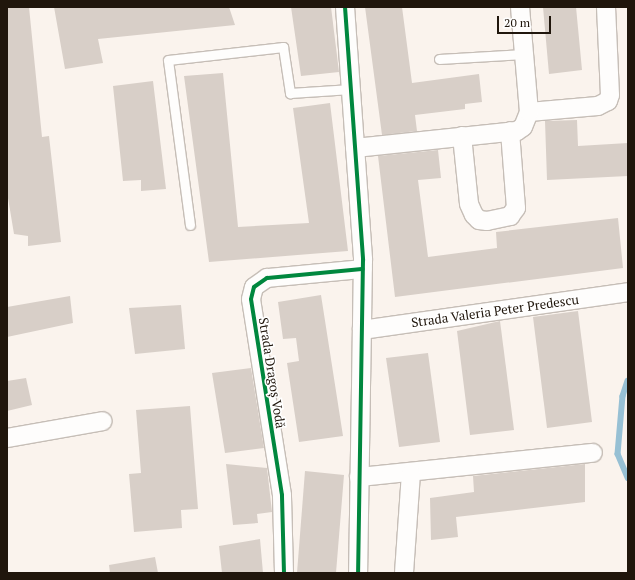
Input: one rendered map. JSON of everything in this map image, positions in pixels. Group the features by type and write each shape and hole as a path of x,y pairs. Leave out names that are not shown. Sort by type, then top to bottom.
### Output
{"street":[{"path":"345,7 363,269 358,573"},
{"path":"355,148 510,131 523,127 529,112 520,7"},
{"path":"529,112 598,106 608,101 610,95 606,7"},
{"path":"462,136 470,209 479,220 487,221 510,216 516,208 510,131"},
{"name":"Strada Dragoș Vodă","path":"284,573 282,495 251,299 254,287 267,278 363,269"},
{"name":"Strada Valeria Peter Predescu","path":"362,330 628,292"},
{"path":"7,438 102,421"},
{"path":"359,477 411,474 593,453"},
{"path":"404,573 411,474"}],"lane":[{"path":"190,225 168,60 283,47 290,93 351,89"},
{"path":"438,60 524,54"}],"building":[{"path":"7,7 29,7 42,137 49,136 61,242 28,246 28,236 14,234 7,192"},
{"path":"54,7 229,7 235,25 98,39 103,63 65,69"},
{"path":"291,7 331,7 339,72 301,76"},
{"path":"365,7 402,7 412,83 479,74 482,102 465,104 465,109 415,115 417,131 382,135"},
{"path":"543,7 576,7 582,70 549,74"},
{"path":"223,73 238,227 309,223 293,108 330,103 348,251 209,262 184,76"},
{"path":"153,81 166,189 141,191 141,180 123,181 113,86"},
{"path":"577,120 578,146 628,143 628,176 547,180 545,121"},
{"path":"438,150 441,178 418,180 428,257 497,248 496,232 618,218 623,268 395,297 378,156"},
{"path":"321,295 343,436 299,442 287,363 299,361 296,338 283,339 278,302"},
{"path":"70,296 73,323 7,337 7,307"},
{"path":"181,305 185,349 135,354 129,308"},
{"path":"578,311 592,422 547,428 533,317"},
{"path":"500,321 514,430 470,435 457,331"},
{"path":"428,353 440,442 399,447 386,358"},
{"path":"251,368 264,448 225,453 212,373"},
{"path":"26,378 32,405 7,411 7,381"},
{"path":"190,406 198,509 181,510 182,528 134,532 129,474 141,473 136,410"},
{"path":"226,464 267,468 272,512 257,514 258,523 233,525"},
{"path":"585,464 585,502 456,517 458,537 431,540 430,498 474,492 473,476"},
{"path":"305,471 344,475 336,573 297,573"},
{"path":"260,539 263,573 222,573 219,546"},
{"path":"155,557 158,573 110,573 109,565"}],"waterway":[{"path":"628,381 623,396 618,454 628,478"}],"cycle path":[{"path":"345,7 363,260 358,573"},
{"path":"284,573 282,495 251,299 254,287 267,278 363,269"}]}
